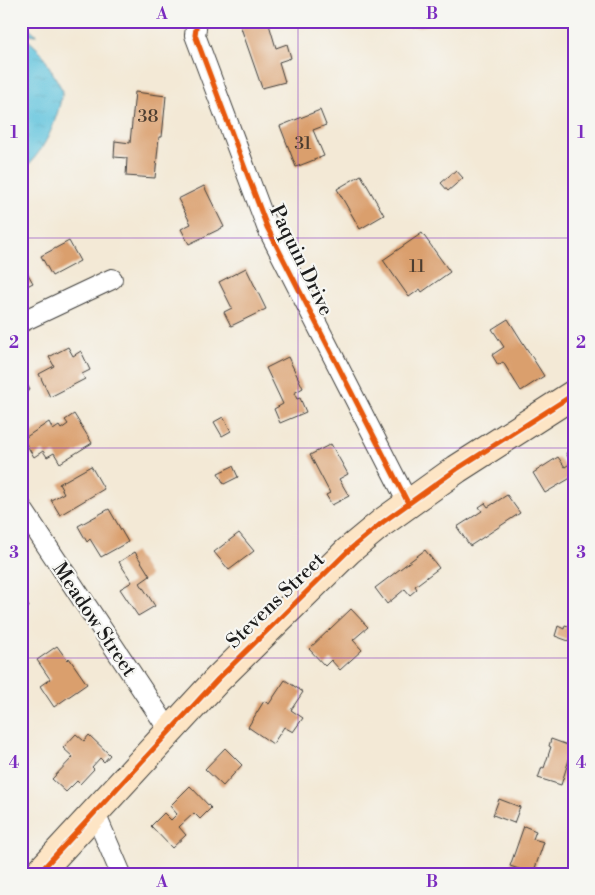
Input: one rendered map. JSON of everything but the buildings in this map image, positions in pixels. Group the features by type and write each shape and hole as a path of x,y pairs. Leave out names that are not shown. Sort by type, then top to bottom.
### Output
{"street":[{"name":"Paquin Drive","path":"197,21 195,35 267,227 408,503"},
{"path":"21,322 112,279"},
{"name":"Stevens Street","path":"38,874 94,810 169,730 250,646 341,557 408,503 495,443 574,394"},
{"name":"Meadow Street","path":"21,507 169,730"},
{"path":"94,810 121,874"}],"water":[{"path":"21,25 29,28 37,35 22,34 41,52 63,91 49,135 37,155 21,172"}],"cycle path":[{"path":"197,21 195,35 267,227 408,503"},
{"path":"38,874 218,679 348,551 383,522 457,469 574,394"}]}
